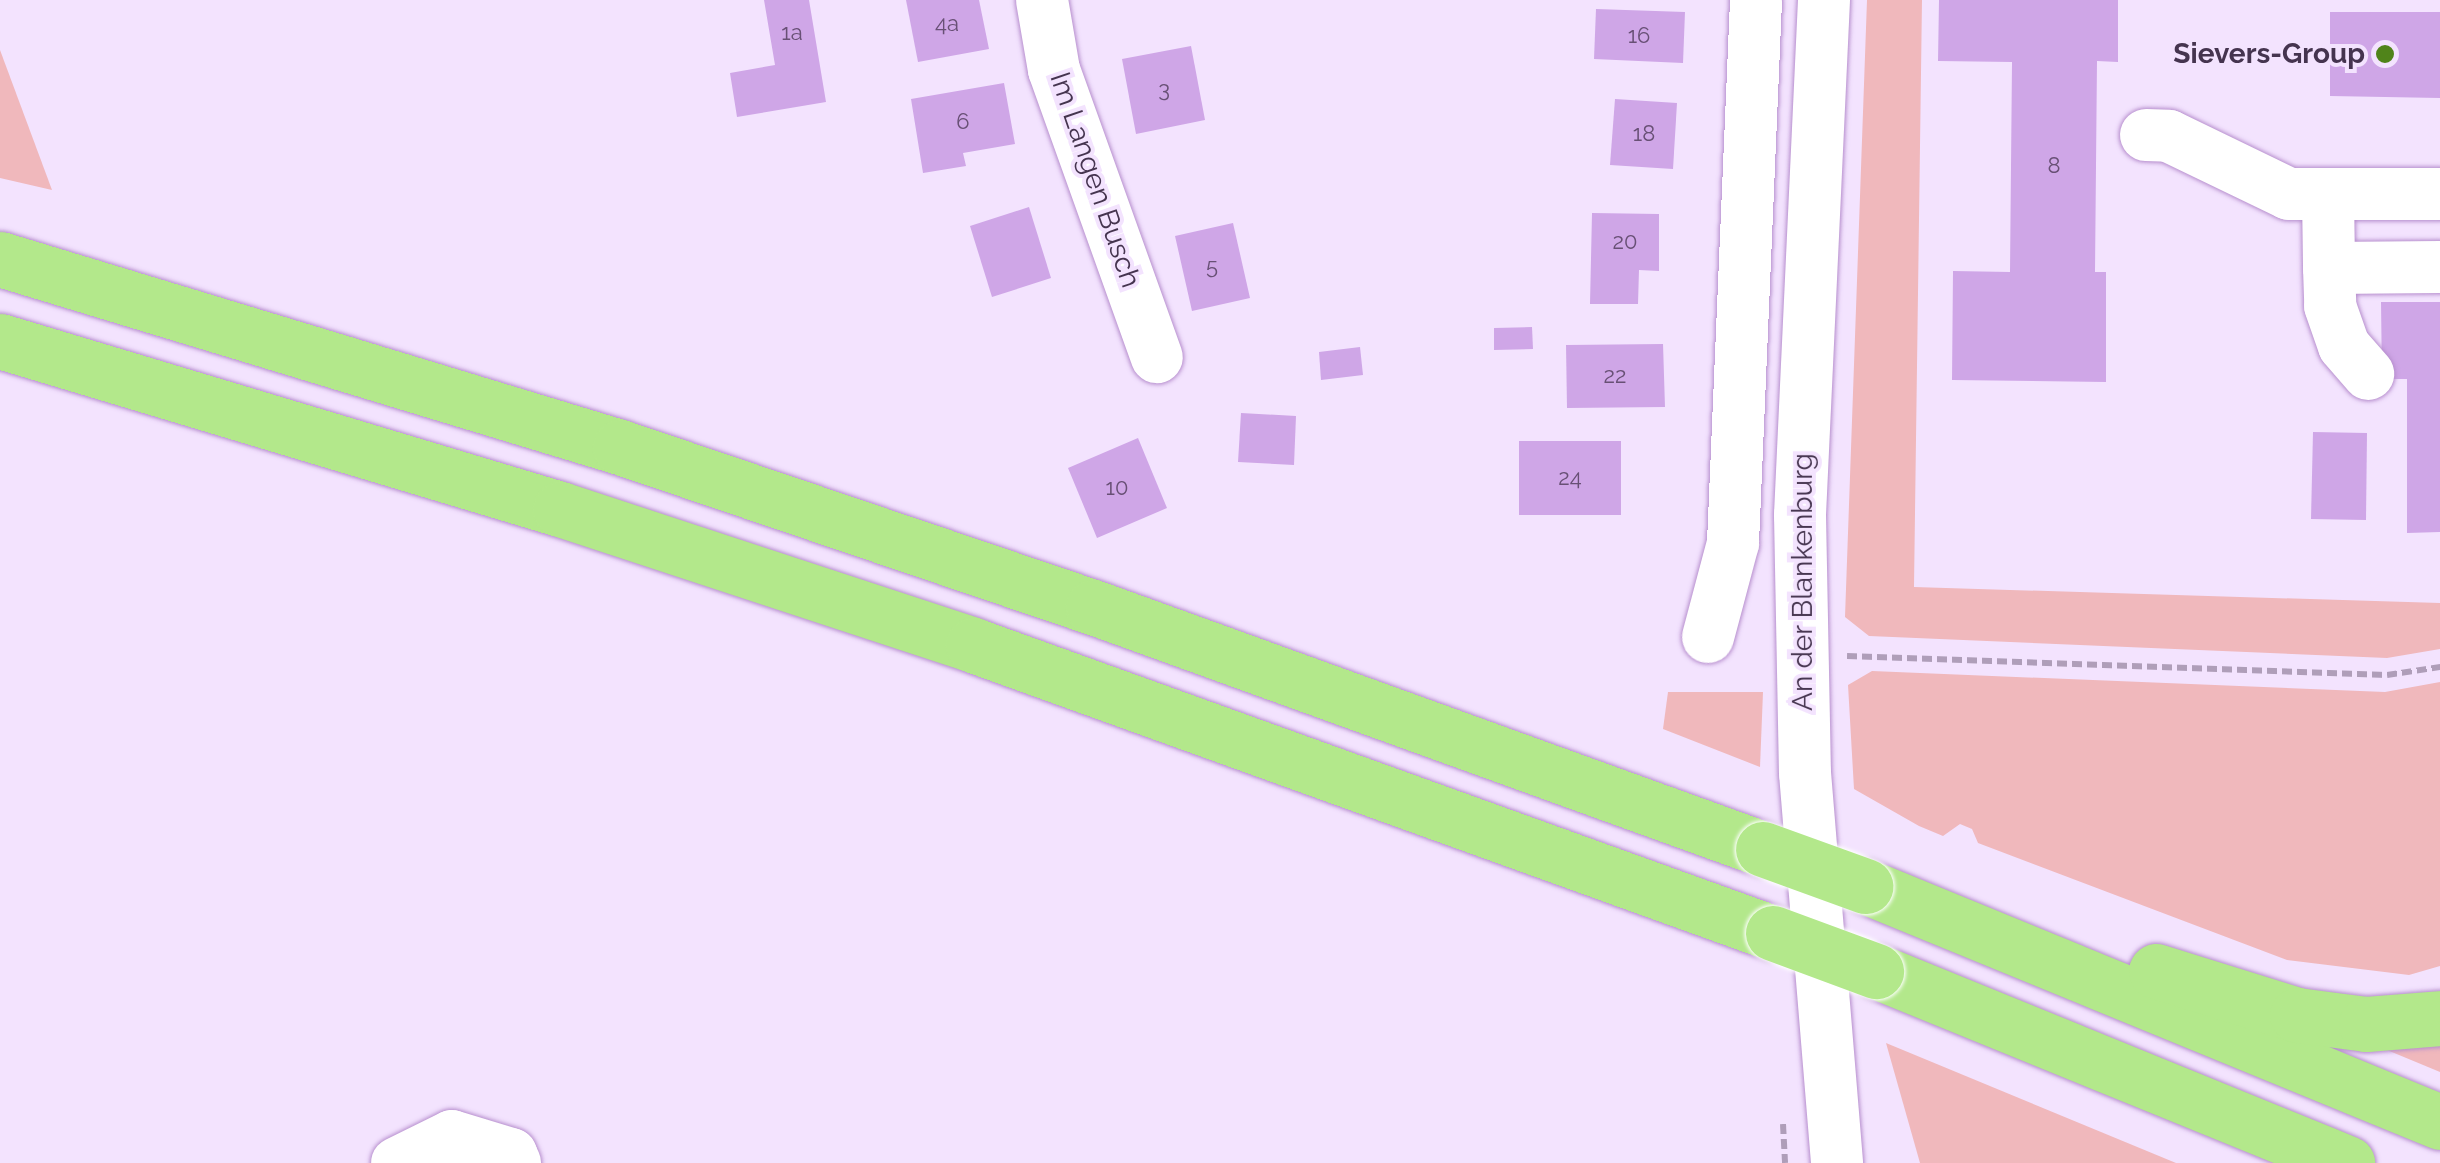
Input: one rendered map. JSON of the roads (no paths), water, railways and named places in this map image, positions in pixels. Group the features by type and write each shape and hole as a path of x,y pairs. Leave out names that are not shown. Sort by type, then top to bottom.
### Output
{"highway":[{"path":"0,259 620,447 1093,607 1865,886 2440,1122"},
{"path":"0,341 560,508 973,645 1773,933 2347,1163"},
{"path":"1865,886 2000,906 2150,969 2297,1015 2366,1024 2440,1018"}],"street":[{"name":"Im Langen Busch","path":"1042,0 1054,70 1157,358"},
{"path":"1708,637 1734,543 1756,0"},
{"name":"An der Blankenburg","path":"1824,0 1800,515 1822,1034 1837,1163"},
{"path":"2146,136 2169,136 2290,194 2440,194"},
{"path":"2328,194 2330,306 2344,346 2368,374"},
{"path":"2330,268 2440,268"},
{"path":"397,1163 452,1136 511,1154 515,1163"}],"place":[{"name":"Sievers-Group","path":"2385,54"}]}
